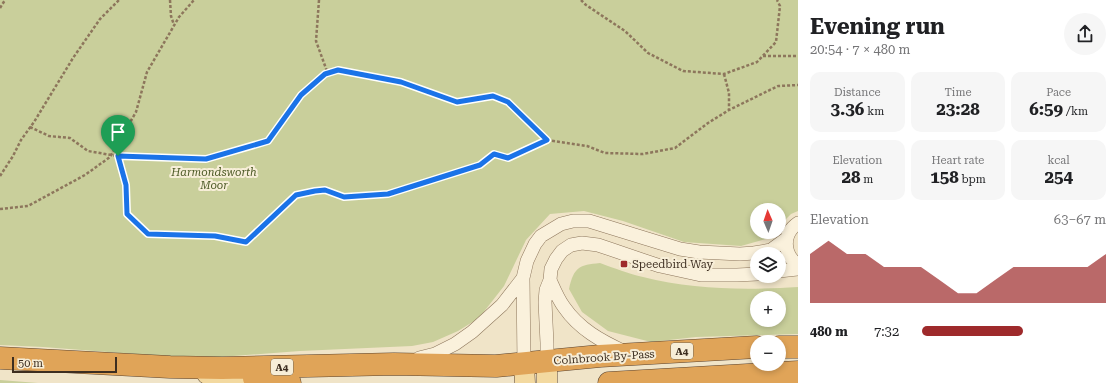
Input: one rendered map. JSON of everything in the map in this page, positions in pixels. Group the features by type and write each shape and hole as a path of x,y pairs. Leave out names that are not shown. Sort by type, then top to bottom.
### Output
{"highway":[{"name":"Colnbrook By-Pass","path":"547,361 600,356 750,347"},
{"path":"786,347 798,347"},
{"name":"A4","path":"0,358 170,367 222,368 394,364 496,366 524,373 547,361"},
{"name":"A4","path":"170,367 290,383"},
{"path":"609,383 721,380 798,372"}],"main road":[{"path":"547,361 548,383"},
{"path":"170,367 258,383"}],"street":[{"path":"524,373 523,278 527,261 535,244 541,236 561,224 573,221 589,221 680,249 700,252 740,254 754,253 770,250 786,239"},
{"path":"798,223 789,232 786,239 788,255 798,265"},
{"path":"547,361 548,343 545,302 546,290 550,280 551,269 562,251 571,245 582,243 598,246 660,266 701,274 750,274"},
{"path":"786,271 798,269"},
{"path":"394,364 434,354 455,344 472,332 502,305 523,278"},
{"path":"550,280 563,307 580,327 612,346 632,355"}],"path":[{"path":"0,8 5,0"},
{"path":"0,176 73,58 100,19 119,0"},
{"path":"170,0 171,16 174,26"},
{"path":"0,209 28,206 85,175 111,155 136,112 147,72 179,18 194,0"},
{"path":"319,0 316,41 328,74"},
{"path":"581,0 586,5 626,31 648,53 683,71 724,74 758,62 776,42 780,6 777,0"},
{"path":"763,56 798,56"},
{"path":"30,127 49,136 70,138 88,151 118,156 206,159 268,141 301,95 325,74 338,70 401,82 457,102 493,96 508,102 547,140"},
{"path":"724,74 728,93 728,110"},
{"path":"118,156 126,185 127,214 148,234 215,236 246,242 296,195 325,190 344,197 388,194 480,165 494,154 508,158 547,140 587,146 605,153 643,154 675,148 728,110 778,86 798,85"}],"green space":[{"name":"Harmondsworth Moor","path":"0,0 798,0 798,211 791,214 786,219 786,203 750,203 750,239 766,239 741,246 684,242 623,221 584,211 550,214 526,240 504,286 479,318 458,331 433,342 412,346 300,351 220,357 173,357 0,345"},
{"path":"600,263 632,274 662,281 701,287 759,289 798,287 798,334 696,337 651,342 608,331 582,312 569,289 573,276 578,268"},
{"path":"0,380 38,383 0,383"}],"place":[{"name":"Speedbird Way","path":"624,264"}],"route":[{"path":"338,70 401,82 457,102 493,96 508,102 547,140 508,158 494,154 480,165 403,188 388,194 344,197 325,190 296,195 246,242 215,236 148,234 127,214 126,185 118,156 206,159 268,141 301,95 325,74 338,70"}]}
